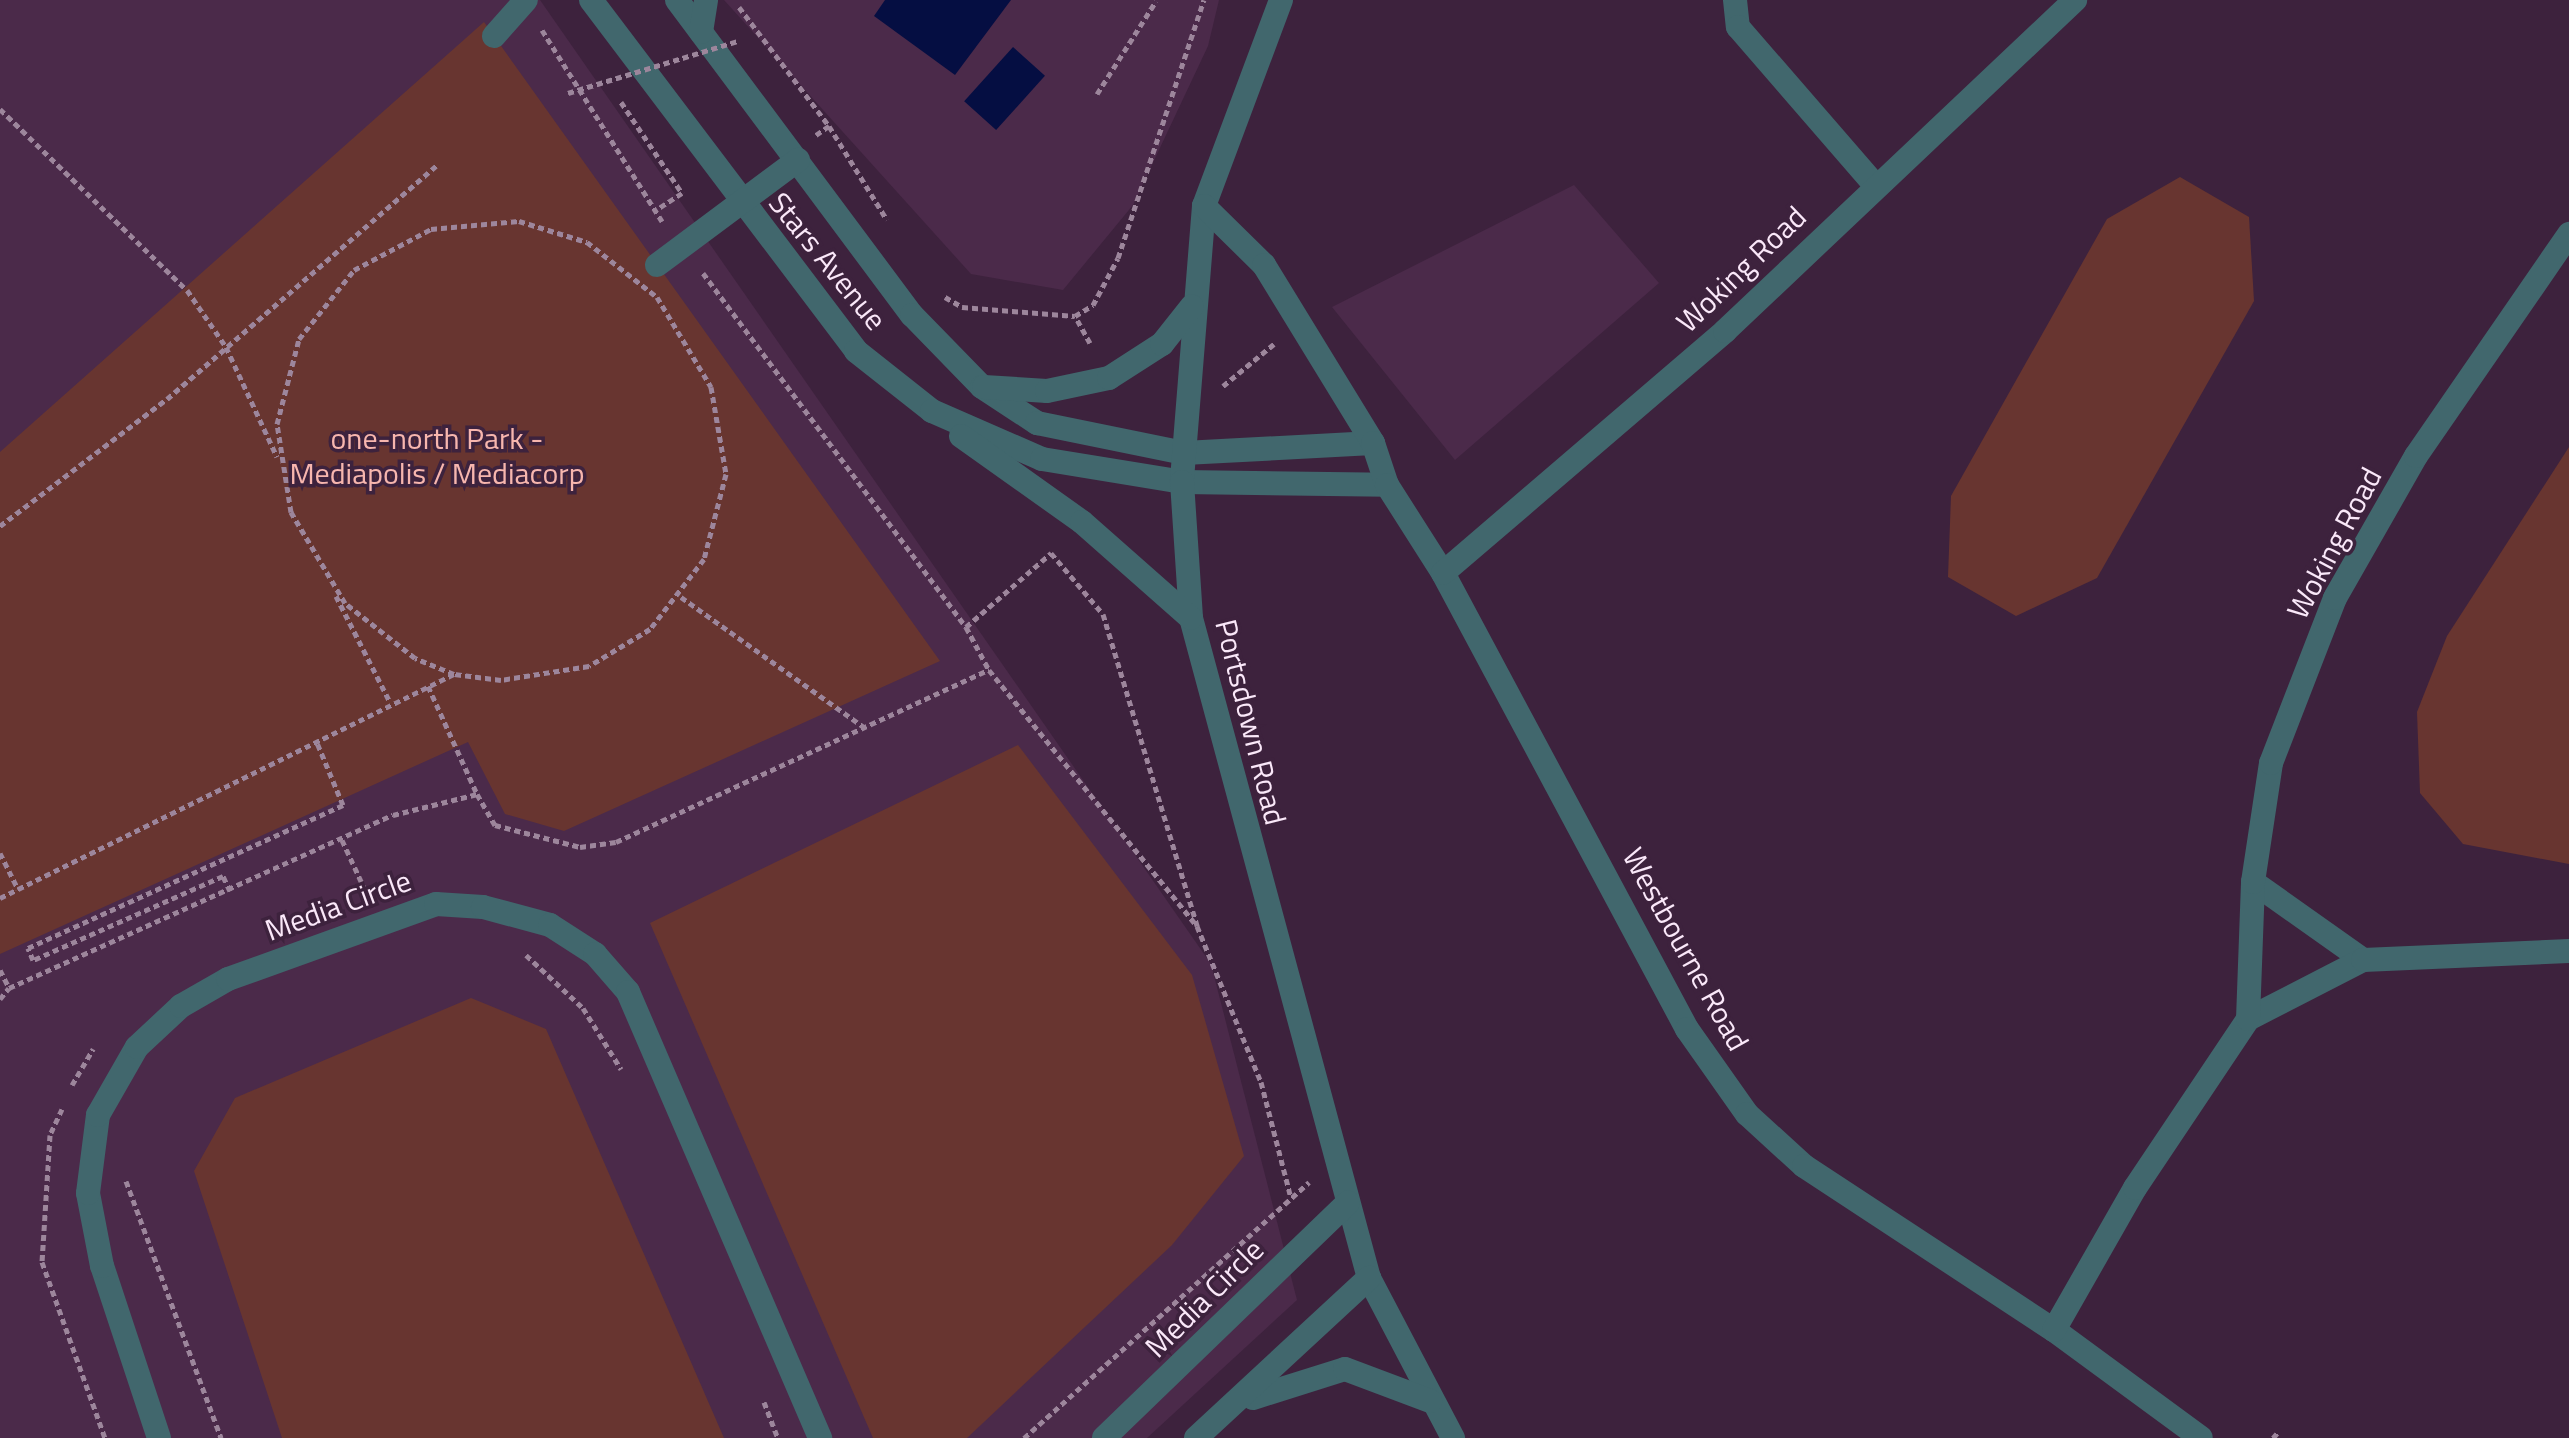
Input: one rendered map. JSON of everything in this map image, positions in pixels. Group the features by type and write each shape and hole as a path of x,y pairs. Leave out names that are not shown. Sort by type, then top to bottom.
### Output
{"street":[{"name":"Stars Avenue","path":"591,0 740,203 856,351 932,411 1042,459 1182,482"},
{"name":"Stars Avenue","path":"677,0 912,315 982,387 1037,423 1184,453"},
{"path":"701,32 706,0"},
{"name":"Portsdown Road","path":"1281,0 1204,206 1192,306 1182,482 1191,618 1369,1278 1430,1401 1453,1438"},
{"path":"1735,0 1738,27 1874,184"},
{"name":"Woking Road","path":"1443,573 1725,331 1874,184 2075,0"},
{"path":"494,36 526,1"},
{"path":"657,265 685,248 798,160"},
{"name":"Westbourne Road","path":"1204,206 1264,265 1373,443 1387,485 1443,573 1687,1029 1747,1114 1804,1166 2054,1330 2201,1438"},
{"name":"Woking Road","path":"2253,882 2271,763 2335,598 2416,456 2569,234"},
{"path":"982,387 1047,391 1109,378 1162,344 1192,306"},
{"path":"932,411 1082,522 1191,618"},
{"path":"1184,453 1373,443"},
{"path":"1182,482 1387,485"},
{"path":"2253,882 2363,960"},
{"path":"2248,1019 2253,882"},
{"name":"Media Circle","path":"159,1438 93,1222 88,1193 98,1115 137,1047 181,1006 228,979 380,919 436,904 483,907 550,925 603,963 628,992 722,1199 820,1438"},
{"path":"2054,1330 2135,1188 2248,1019 2363,960 2569,951"},
{"name":"Media Circle","path":"1104,1438 1348,1202"},
{"path":"1196,1438 1243,1401 1369,1278"},
{"path":"1243,1401 1345,1369 1430,1401"}],"path":[{"path":"733,0 829,126 891,225"},
{"path":"937,292 962,307 1075,316 1093,305 1118,258 1204,0"},
{"path":"526,1 654,211 685,248 966,627 989,670 1197,926"},
{"path":"1097,94 1156,1"},
{"path":"568,93 738,41"},
{"path":"608,81 682,193 654,211"},
{"path":"0,109 187,290 226,347 279,460 291,512 390,702"},
{"path":"811,139 829,126"},
{"path":"0,526 226,347 438,164"},
{"path":"279,460 279,407 295,347 317,308 354,270 406,237 448,224 502,220 554,229 603,251 645,284 711,387 724,439 724,492 711,543 681,597 636,640 589,666 520,680 454,674 370,629 324,574"},
{"path":"1075,316 1090,343"},
{"path":"1220,390 1300,328"},
{"path":"966,627 1051,553 1103,614 1197,926 1261,1082 1291,1198"},
{"path":"681,597 865,728"},
{"path":"428,686 477,794 495,825 599,845 652,830 989,670"},
{"path":"0,898 390,702 454,674"},
{"path":"230,891 223,876 33,960 28,948 343,805 316,740"},
{"path":"0,999 9,988 393,815 477,794"},
{"path":"342,840 380,919"},
{"path":"0,853 18,889"},
{"path":"353,900 381,892"},
{"path":"522,951 583,1008 630,1084"},
{"path":"0,970 9,988"},
{"path":"105,1038 84,1059 50,1135 40,1234 42,1262 105,1438"},
{"path":"1024,1438 1335,1158"},
{"path":"121,1169 221,1438"},
{"path":"761,1396 778,1438"},
{"path":"2273,1438 2279,1431"}],"shaded area":[{"path":"0,0 540,0 1211,964 1297,1300 1147,1438 0,1438"},
{"path":"724,0 1219,0 1208,46 1133,205 1063,290 971,274"},
{"path":"885,0 1011,0 955,75 874,16"},
{"path":"1013,47 1045,76 996,130 964,101"},
{"path":"1574,185 1659,283 1455,460 1332,307"}],"green space":[{"name":"one-north Park - Mediapolis / Mediacorp","path":"484,22 940,661 564,831 505,814 468,742 0,954 0,452"},
{"path":"2180,177 2249,217 2254,301 2097,578 2016,616 1948,577 1951,496 2107,219"},
{"path":"2569,447 2569,864 2463,844 2420,793 2417,712 2447,636"},
{"path":"1018,745 1192,975 1244,1156 1172,1245 967,1438 873,1438 650,923"},
{"path":"471,998 546,1029 724,1438 282,1438 194,1171 235,1098"}]}
